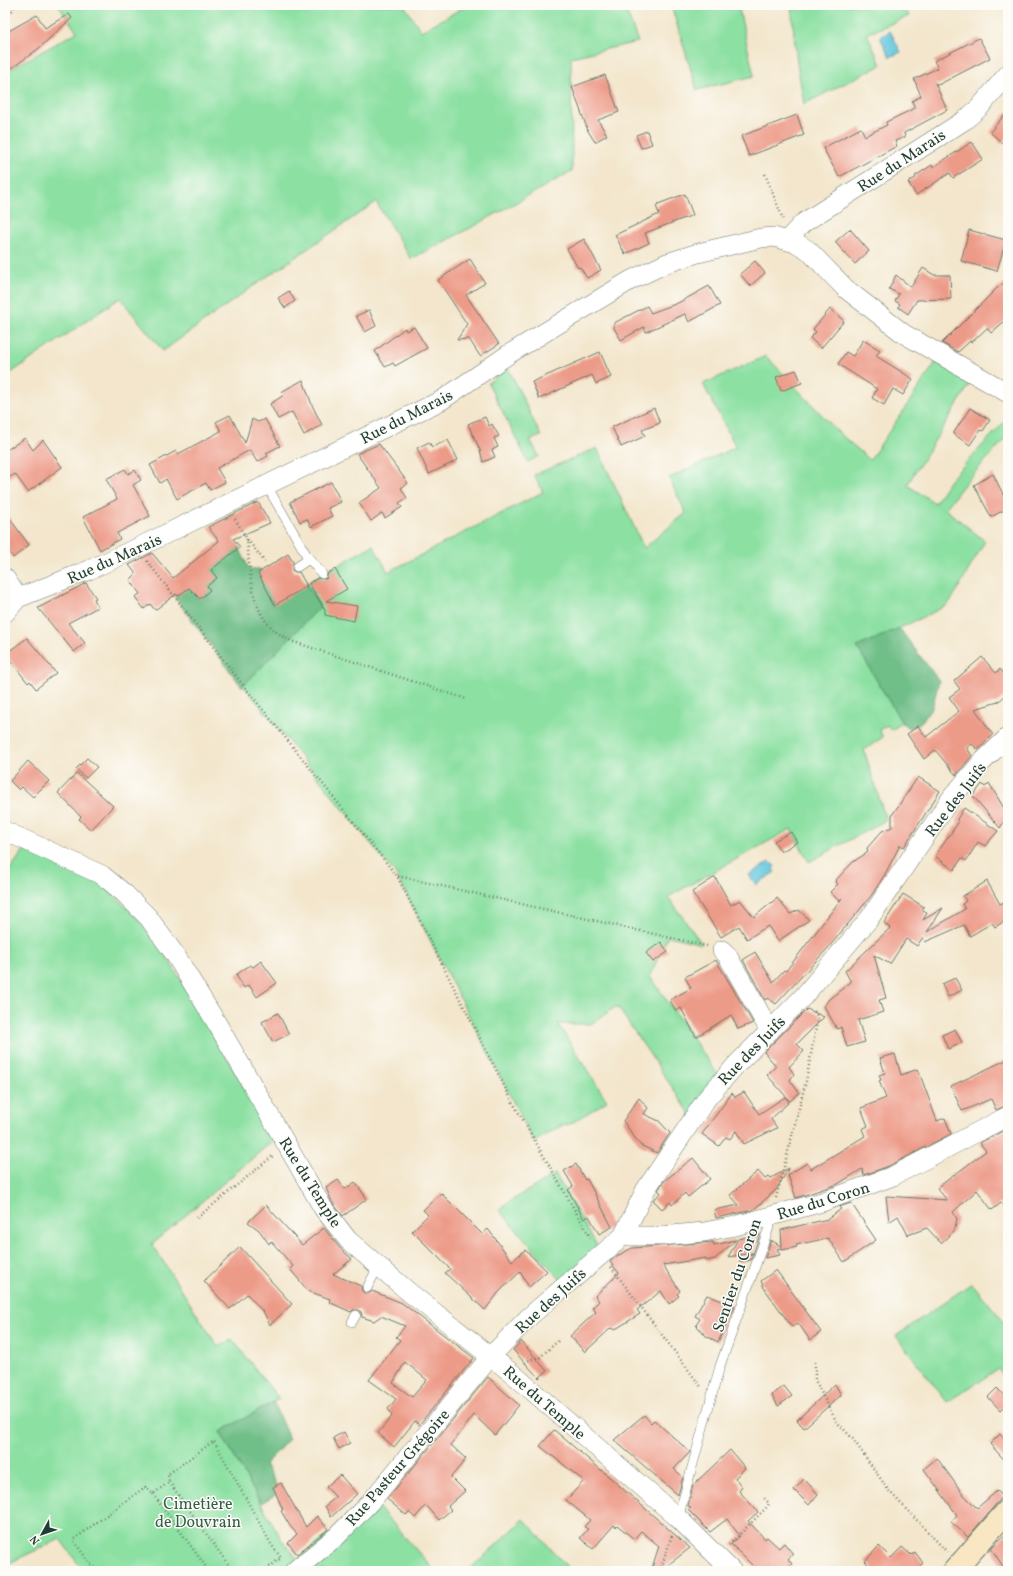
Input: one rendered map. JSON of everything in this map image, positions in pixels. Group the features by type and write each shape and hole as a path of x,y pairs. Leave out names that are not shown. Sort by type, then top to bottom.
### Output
{"main road":[{"path":"957,1568 1008,1510"}],"street":[{"name":"Rue du Marais","path":"788,239 803,223 965,120 984,103 1008,74"},
{"name":"Rue du Marais","path":"5,578 9,606 227,506 442,400 509,354 643,274 698,253 761,238 774,237 788,239 808,250 846,289 904,334 1008,393"},
{"name":"Rue des Juifs","path":"491,1356 530,1316 623,1236 646,1189 704,1103 736,1065 802,998 869,920 952,797 982,762 1008,737"},
{"name":"Rue du Temple","path":"5,831 102,875 125,894 148,917 176,956 211,1014 315,1196 348,1240 378,1267 513,1374 678,1518 732,1571"},
{"path":"722,950 727,955 770,1031"},
{"name":"Rue du Coron","path":"623,1236 661,1236 704,1232 773,1216 862,1188 893,1176 1008,1116"},
{"name":"Rue Pasteur Grégoire","path":"294,1571 336,1536 372,1500 491,1356"}],"lane":[{"path":"267,486 307,556 322,574"},
{"path":"297,566 306,561 307,556"},
{"name":"Sentier du Coron","path":"678,1518 710,1398 773,1216"},
{"path":"367,1288 378,1267"}],"path":[{"path":"5,21 14,8 13,5"},
{"path":"765,174 784,221 788,239"},
{"path":"227,506 247,539 264,562"},
{"path":"247,539 254,600 260,613 275,632 294,642 466,699"},
{"path":"137,548 243,685 397,876 512,1101 601,1255 710,1398"},
{"path":"397,876 722,950"},
{"name":"Sentier du Coron","path":"773,1216 806,1081 818,1017 802,998"},
{"path":"197,1218 287,1145"},
{"path":"513,1374 531,1359 539,1358 558,1341"},
{"path":"815,1362 815,1380 836,1421 853,1439 889,1492 957,1568"},
{"path":"234,1571 169,1482 168,1474 214,1441 271,1544 281,1558 264,1571"},
{"path":"153,1494 169,1482"},
{"path":"96,1571 74,1540 145,1487 153,1494 209,1571"},
{"path":"718,1557 768,1506 769,1503 764,1498"},
{"path":"660,1571 678,1518"}],"green space":[{"path":"58,5 404,5 421,31 468,5 624,5 638,42 571,57 572,171 478,224 411,259 376,202 252,287 163,351 120,298 5,377 5,223 11,220 5,211 5,165 10,162 5,153 5,72 77,32"},
{"path":"671,5 738,5 754,76 697,90"},
{"path":"791,5 904,5 909,16 867,34 881,65 804,104 797,63"},
{"path":"766,356 838,432 870,460 936,362 972,381 907,485 935,503 950,480 1008,418 1008,436 965,483 945,509 985,541 952,599 946,606 858,648 902,723 891,730 888,725 879,730 883,737 864,750 886,820 809,862 791,829 668,897 702,944 668,936 650,976 722,1081 693,1118 617,1006 591,1024 558,1024 607,1101 570,1124 561,1126 534,1142 397,876 243,685 320,607 306,583 373,545 388,572 543,492 534,475 597,448 644,548 686,513 669,478 736,447 703,384"},
{"path":"508,368 541,436 530,440 539,456 528,462 488,383"},
{"path":"238,545 249,569 260,569 279,600 306,583 320,607 242,687 174,596"},
{"path":"899,628 939,681 932,708 918,726 916,724 910,728 902,723 857,647"},
{"name":"Cimetière de Douvrain","path":"27,846 97,878 154,935 275,1139 152,1244 218,1347 232,1339 279,1399 220,1432 282,1540 298,1559 372,1500 435,1571 83,1571 60,1539 5,1565 5,876"},
{"path":"555,1174 599,1249 562,1281 499,1210 506,1204"},
{"path":"972,1283 1008,1327 1008,1380 998,1369 947,1402 896,1336"},
{"path":"273,1402 289,1439 265,1464 280,1492 261,1503 220,1432"},
{"path":"524,1519 571,1571 468,1571"}],"water":[{"path":"890,31 901,52 890,57 880,37"},
{"path":"769,862 775,866 773,869 775,872 756,885 749,875"}],"building":[{"path":"69,14 72,18 38,49 5,73 5,33 37,15 45,28"},
{"path":"979,38 990,58 938,85 935,83 947,110 904,133 905,137 895,141 897,146 839,177 823,148 861,128 865,136 887,125 886,122 915,108 912,101 921,96 914,79 938,68 934,61"},
{"path":"605,75 619,112 598,120 607,135 595,142 588,131 572,87"},
{"path":"1008,111 1008,136 1002,143 990,132"},
{"path":"797,115 804,135 749,156 741,136"},
{"path":"647,131 652,144 641,148 636,135"},
{"path":"972,142 983,159 953,178 950,173 916,195 908,182 916,178 915,176 932,165 933,167"},
{"path":"685,194 693,215 645,233 649,243 625,254 615,235 659,214 656,206 658,204"},
{"path":"850,229 869,251 855,264 835,242"},
{"path":"969,230 1006,240 997,271 961,261"},
{"path":"584,239 601,270 587,278 580,267 578,268 567,249"},
{"path":"470,259 485,283 466,295 499,344 480,356 469,339 457,340 467,324 438,280"},
{"path":"755,261 765,273 750,286 740,274"},
{"path":"923,268 934,275 950,275 951,299 917,300 908,314 898,307 900,304 895,301 899,294 889,289 896,275 911,287"},
{"path":"1008,280 1008,318 991,333 987,328 972,342 970,341 958,352 942,343 996,289"},
{"path":"709,286 720,305 689,322 685,314 646,332 644,327 621,340 614,328 614,323 647,306 651,313 678,303"},
{"path":"289,291 295,301 285,308 278,298"},
{"path":"830,309 844,321 821,348 810,338 816,332 813,329"},
{"path":"369,310 376,326 365,332 356,316"},
{"path":"414,327 427,348 395,366 393,363 385,367 375,351 405,328 406,331"},
{"path":"863,340 880,350 876,356 913,379 903,395 893,389 884,405 872,398 877,389 838,364 846,352 853,356"},
{"path":"600,352 611,377 596,384 592,375 539,399 532,382"},
{"path":"796,370 802,383 781,391 776,377"},
{"path":"303,380 312,405 322,425 304,435 292,412 278,419 270,404 284,395 281,392"},
{"path":"654,408 660,423 642,430 645,436 621,447 612,427"},
{"path":"970,408 990,420 983,431 980,430 970,445 953,434"},
{"path":"230,415 245,443 252,419 258,422 265,419 280,446 266,453 268,456 257,462 250,450 217,468 225,482 210,490 206,483 177,499 166,479 160,483 150,465 176,451 178,454 221,431 216,422"},
{"path":"485,417 489,426 492,424 499,436 494,438 498,447 492,450 495,457 483,462 480,450 468,424"},
{"path":"25,438 33,450 43,440 62,467 28,492 15,474 5,480 5,451"},
{"path":"448,440 458,460 429,474 417,448 429,442 432,447"},
{"path":"379,444 408,483 401,488 407,498 399,503 402,507 385,518 382,513 371,521 359,503 381,488 357,454"},
{"path":"125,469 128,474 135,470 141,480 133,485 150,516 117,533 120,539 100,550 83,517 117,499 106,479"},
{"path":"993,474 1008,504 1008,508 991,517 974,485"},
{"path":"331,482 341,502 328,508 332,516 311,527 307,519 300,522 290,502"},
{"path":"258,502 270,523 233,539 240,547 211,570 217,578 207,586 210,590 200,599 189,588 178,596 176,594 155,610 150,604 144,609 135,597 140,594 130,580 136,574 129,565 152,553 173,578 219,541 208,527"},
{"path":"5,512 29,545 13,558 5,546"},
{"path":"288,554 293,562 292,570 299,572 307,586 275,605 258,573"},
{"path":"335,569 347,589 326,601 357,606 354,621 325,615 325,610 309,583 318,578 326,579 328,573"},
{"path":"86,583 96,598 94,599 98,607 68,623 85,643 74,652 38,608"},
{"path":"27,638 56,673 36,689 30,681 28,683 5,654"},
{"path":"982,657 996,673 1000,669 1008,678 1008,693 998,702 975,709 993,735 978,750 972,744 967,748 972,756 956,775 935,750 924,759 907,734 918,726 926,737 959,711 949,697 960,689 954,681"},
{"path":"87,758 97,767 86,778 76,769"},
{"path":"28,761 49,781 33,797 22,787 19,790 10,781"},
{"path":"77,773 113,806 91,830 79,819 81,817 58,793"},
{"path":"918,777 940,791 904,847 900,845 884,876 871,896 828,948 776,1004 768,998 765,1000 743,960 755,952 773,982 784,970 786,971 842,898 839,901 830,892 838,884 835,881 853,862 868,852 867,848 882,831 892,827 892,815"},
{"path":"989,783 1008,815 1000,828 973,796 982,784 985,787"},
{"path":"964,808 998,831 985,846 978,842 966,861 962,858 954,870 935,856 958,823 957,819"},
{"path":"791,832 797,842 781,852 774,841"},
{"path":"715,877 731,905 740,900 754,917 777,898 790,914 799,910 809,920 778,941 768,926 747,939 739,926 721,937 692,892"},
{"path":"987,881 1000,904 1008,900 1008,919 995,927 992,923 970,936 964,925 925,942 923,937 917,946 906,939 890,964 874,955 886,998 879,1000 883,1012 858,1020 865,1042 847,1047 841,1027 837,1029 824,1006 829,999 851,982 845,971 890,928 884,923 903,894 924,907 922,910 927,913 923,920 943,908 927,932 965,909 962,904 966,901 963,896"},
{"path":"661,942 668,952 653,962 646,953"},
{"path":"716,960 753,1023 738,1029 731,1015 696,1037 681,1008 676,1011 670,1000 691,988 685,977"},
{"path":"261,961 277,983 257,997 249,985 244,988 236,975 250,965 253,967"},
{"path":"955,978 962,990 948,997 942,984"},
{"path":"807,1009 824,1017 797,1044 804,1051 789,1067 794,1074 790,1080 799,1093 790,1101 767,1075 776,1066 764,1052"},
{"path":"278,1013 289,1034 273,1042 262,1022"},
{"path":"955,1029 962,1043 948,1049 942,1035"},
{"path":"895,1054 901,1075 918,1069 937,1121 945,1118 951,1134 889,1166 864,1175 862,1169 838,1184 796,1198 788,1175 807,1163 811,1169 865,1136 862,1129 868,1126 861,1108 886,1098 879,1081 881,1080 879,1075 885,1073 880,1058"},
{"path":"1008,1059 1008,1105 996,1110 991,1099 962,1111 951,1086"},
{"path":"744,1092 759,1114 785,1097 789,1102 771,1119 777,1128 744,1144 736,1131 730,1139 726,1137 719,1146 702,1134 732,1093 735,1097"},
{"path":"639,1098 648,1108 644,1114 659,1121 670,1133 657,1153 640,1145 623,1121"},
{"path":"1008,1128 1008,1210 1001,1203 992,1210 977,1190 953,1212 957,1219 954,1231 941,1243 927,1228 908,1235 898,1216 889,1222 886,1196 947,1200 937,1188 986,1151 980,1143"},
{"path":"693,1158 710,1179 688,1197 685,1193 672,1205 670,1202 662,1209 653,1200 661,1193 658,1190 664,1181"},
{"path":"576,1164 585,1180 587,1179 612,1227 599,1234 589,1216 584,1219 568,1190 573,1186 564,1171"},
{"path":"789,1168 776,1190 753,1210 716,1218 714,1210 739,1205 730,1195 758,1171 765,1179 769,1176 771,1178"},
{"path":"338,1180 345,1189 355,1182 367,1199 343,1216 332,1202 326,1188"},
{"path":"441,1193 482,1234 488,1229 512,1261 525,1250 547,1271 529,1287 520,1272 499,1292 485,1310 445,1273 450,1269 412,1231 428,1215 423,1210"},
{"path":"851,1203 876,1240 844,1262 828,1238 796,1245 797,1247 782,1250 782,1248 777,1249 780,1255 765,1258 771,1240 782,1247 781,1230 828,1219 841,1209 839,1207"},
{"path":"266,1205 302,1245 324,1228 339,1247 352,1259 333,1274 361,1286 362,1291 365,1293 370,1293 372,1291 402,1303 474,1358 419,1425 415,1421 394,1447 378,1433 392,1416 388,1409 396,1399 369,1380 400,1340 396,1337 405,1326 381,1316 374,1321 362,1317 359,1310 353,1310 351,1312 329,1302 330,1299 308,1291 290,1269 293,1266 271,1241 269,1244 259,1230 248,1222","holes":["405,1362 427,1380 412,1397 393,1383"]},
{"path":"760,1234 751,1260 739,1262 753,1253 728,1257 738,1239"},
{"path":"736,1240 715,1259 706,1261 706,1258 663,1265 680,1291 677,1294 679,1296 669,1304 661,1291 637,1310 640,1314 614,1330 611,1328 585,1352 570,1336 596,1312 592,1308 599,1301 595,1296 619,1273 610,1262 615,1257 632,1248 713,1242 714,1245"},
{"path":"240,1247 292,1304 270,1325 264,1313 247,1294 230,1309 204,1281"},
{"path":"776,1270 821,1332 810,1340 798,1323 792,1327 764,1288 761,1281"},
{"path":"707,1295 735,1306 718,1342 706,1336 696,1325 700,1319 695,1316"},
{"path":"521,1341 547,1371 539,1378 513,1350"},
{"path":"488,1377 519,1405 495,1435 474,1415 451,1445 466,1459 451,1477 465,1491 448,1506 451,1510 439,1520 426,1505 415,1518 409,1512 406,1515 387,1499"},
{"path":"835,1384 841,1395 804,1428 797,1420"},
{"path":"784,1386 792,1396 778,1406 772,1395"},
{"path":"997,1388 1008,1400 1008,1402 1000,1410 988,1397"},
{"path":"644,1415 651,1423 654,1420 690,1452 674,1469 683,1477 678,1495 614,1440"},
{"path":"554,1430 690,1548 660,1571 651,1571 659,1546 641,1531 634,1539 617,1525 616,1527 614,1525 593,1549 580,1538 588,1529 584,1527 590,1520 566,1500 584,1481 540,1446"},
{"path":"344,1432 350,1443 339,1449 333,1438"},
{"path":"1000,1434 1008,1444 1008,1464 990,1444"},
{"path":"730,1450 745,1468 735,1478 742,1487 739,1491 758,1512 748,1521 765,1539 767,1537 779,1548 784,1543 793,1554 788,1559 792,1564 785,1571 758,1571 731,1544 740,1536 727,1519 710,1532 688,1510 691,1508 688,1506 693,1485"},
{"path":"937,1458 963,1494 977,1508 997,1491 1003,1496 968,1537 951,1522 957,1515 924,1469"},
{"path":"340,1475 357,1494 331,1517 325,1506 336,1497 326,1487"},
{"path":"804,1479 818,1494 809,1505 794,1490"},
{"path":"281,1483 306,1527 317,1516 328,1529 297,1554 288,1543 297,1534 281,1511 283,1510 273,1487"},
{"path":"1008,1532 1008,1571 1006,1571 991,1548"},
{"path":"879,1546 891,1558 902,1547 911,1555 915,1552 923,1563 915,1571 874,1571 865,1561"}]}
